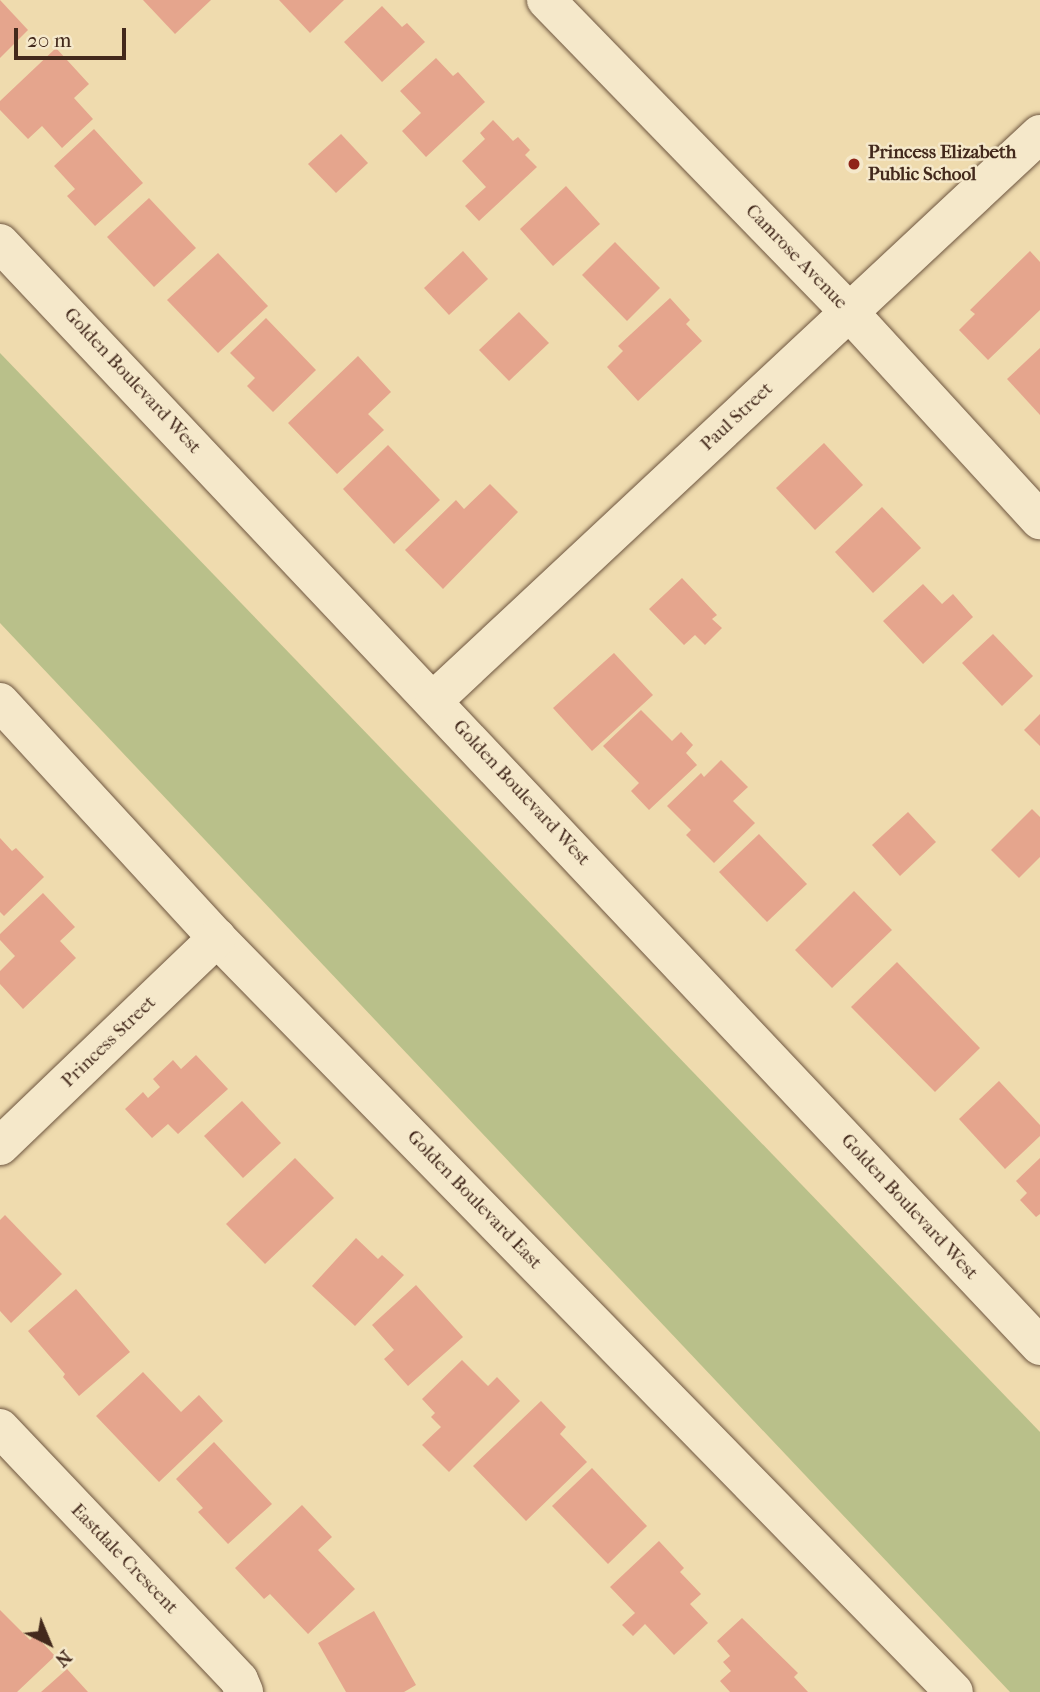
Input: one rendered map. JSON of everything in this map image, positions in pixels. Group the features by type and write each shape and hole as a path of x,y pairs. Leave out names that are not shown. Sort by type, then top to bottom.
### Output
{"street":[{"name":"Camrose Avenue","path":"546,0 850,313 1040,520"},
{"name":"Paul Street","path":"434,700 1040,134"},
{"name":"Golden Boulevard West","path":"0,243 434,700 1040,1346"},
{"name":"Golden Boulevard East","path":"0,702 217,938 954,1692"},
{"name":"Princess Street","path":"0,1146 217,938"},
{"name":"Eastdale Crescent","path":"0,1428 239,1680 244,1692"}],"green space":[{"path":"0,353 1040,1432 1040,1692 1010,1692 0,623"}],"building":[{"path":"0,0 28,30 0,58"},
{"path":"143,0 211,0 175,34"},
{"path":"279,0 344,0 310,33"},
{"path":"382,6 402,27 407,23 425,42 382,82 344,42"},
{"path":"56,48 89,84 74,98 93,119 62,148 42,126 28,139 0,110 0,101"},
{"path":"436,58 453,76 458,72 485,102 426,157 402,131 421,113 400,91"},
{"path":"493,120 513,141 518,137 530,150 525,155 537,167 479,221 465,206 486,187 462,161 485,139 480,133"},
{"path":"94,129 143,183 95,226 67,196 75,189 54,166"},
{"path":"341,134 368,163 336,193 308,164"},
{"path":"566,186 600,224 553,266 520,229"},
{"path":"149,198 196,248 154,287 107,237"},
{"path":"615,242 660,288 627,321 582,275"},
{"path":"463,251 488,279 449,315 424,288"},
{"path":"1030,251 1040,262 1040,310 988,360 959,330 975,314 970,310"},
{"path":"218,253 268,306 218,353 167,300"},
{"path":"670,298 690,320 686,324 702,341 638,401 607,367 623,351 618,346"},
{"path":"519,312 549,343 509,381 479,350"},
{"path":"266,318 316,370 273,412 247,386 255,378 230,353"},
{"path":"1040,348 1040,415 1007,379"},
{"path":"358,356 391,392 368,414 384,430 337,474 288,423"},
{"path":"824,443 863,485 815,530 776,488"},
{"path":"388,445 440,500 394,544 343,489"},
{"path":"490,484 518,512 443,589 405,550 456,500 464,509"},
{"path":"882,507 921,548 873,593 835,552"},
{"path":"682,578 717,615 712,619 722,628 705,645 695,635 684,645 649,609"},
{"path":"923,584 942,604 953,594 973,617 923,664 883,621"},
{"path":"993,634 1033,676 1002,706 962,663"},
{"path":"614,653 653,695 592,751 553,708"},
{"path":"641,710 672,741 681,732 693,745 686,753 697,765 649,810 631,791 639,783 603,746"},
{"path":"1040,714 1040,746 1024,730"},
{"path":"721,760 748,787 733,801 755,823 714,863 686,835 691,830 667,806 701,773 704,777"},
{"path":"1032,809 1040,817 1040,857 1019,878 991,850"},
{"path":"908,812 936,842 900,876 872,845"},
{"path":"759,834 807,884 767,922 719,872"},
{"path":"0,838 12,851 16,848 44,877 4,916 0,912"},
{"path":"854,891 892,930 832,988 795,950"},
{"path":"43,893 75,927 60,941 76,958 23,1009 0,984 0,971 15,956 0,940 0,934"},
{"path":"897,962 980,1048 935,1092 851,1007"},
{"path":"196,1055 228,1089 178,1134 168,1124 152,1138 125,1109 143,1092 148,1098 160,1087 153,1079 173,1060 181,1069"},
{"path":"999,1081 1040,1125 1040,1136 1005,1169 959,1119"},
{"path":"242,1101 281,1143 243,1178 204,1136"},
{"path":"295,1158 334,1198 265,1264 226,1224"},
{"path":"1040,1158 1040,1214 1036,1217 1020,1200 1027,1193 1016,1181"},
{"path":"5,1215 62,1274 11,1323 0,1311 0,1220"},
{"path":"356,1238 378,1259 382,1255 404,1275 355,1326 312,1286"},
{"path":"416,1285 463,1337 408,1386 384,1359 394,1350 372,1325"},
{"path":"76,1289 130,1352 79,1396 63,1377 65,1374 28,1331"},
{"path":"462,1360 488,1386 497,1377 520,1401 449,1472 422,1445 441,1427 431,1417 435,1413 422,1399"},
{"path":"143,1372 181,1412 199,1395 223,1421 159,1482 96,1416"},
{"path":"541,1401 566,1427 560,1434 587,1462 526,1521 473,1466"},
{"path":"214,1442 272,1504 228,1544 198,1512 203,1508 176,1479"},
{"path":"592,1468 647,1526 608,1564 552,1506"},
{"path":"302,1505 332,1537 318,1550 355,1589 308,1634 270,1594 264,1599 235,1568"},
{"path":"659,1541 684,1568 680,1572 701,1594 690,1604 708,1623 674,1655 645,1624 633,1636 622,1625 635,1613 610,1587"},
{"path":"0,1610 30,1640 35,1635 55,1656 17,1692 0,1692"},
{"path":"374,1611 416,1685 404,1692 346,1692 318,1643"},
{"path":"742,1618 798,1673 794,1677 808,1692 730,1692 720,1681 731,1671 723,1662 730,1656 717,1641"},
{"path":"67,1669 88,1692 41,1692"}],"place":[{"name":"Princess Elizabeth Public School","path":"854,164"}]}
